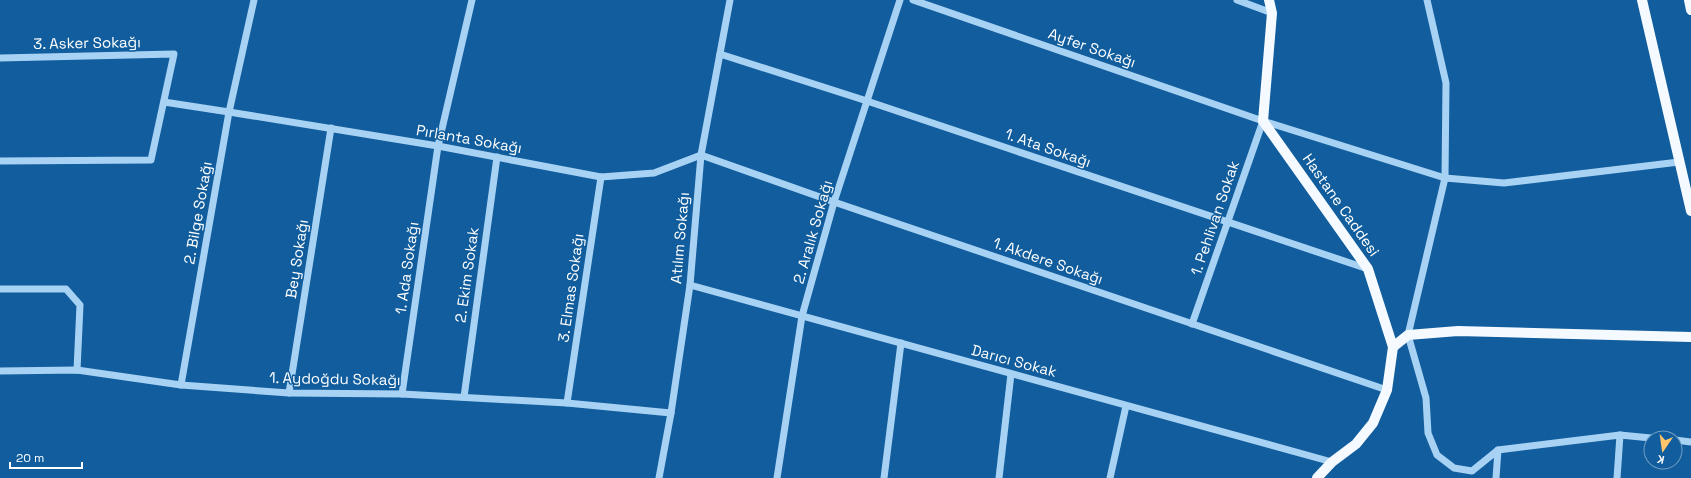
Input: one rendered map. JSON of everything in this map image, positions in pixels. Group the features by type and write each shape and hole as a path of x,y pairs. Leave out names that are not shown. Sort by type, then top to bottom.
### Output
{"main road":[{"path":"1263,121 1272,13 1269,0"},
{"path":"1642,0 1691,211"},
{"path":"1689,0 1691,10"},
{"name":"Hastane Caddesi","path":"1263,121 1368,269 1393,347 1387,390 1373,423 1356,444 1332,462 1317,478"},
{"path":"1393,347 1408,335 1458,331 1691,337"}],"street":[{"name":"2. Bilge Sokağı","path":"181,385 229,112 254,0"},
{"name":"1. Ada Sokağı","path":"402,394 438,146 472,0"},
{"name":"Atılım Sokağı","path":"659,478 671,413 690,285 701,154 730,0"},
{"name":"2. Aralık Sokağı","path":"776,478 802,316 834,202 900,0"},
{"name":"Ayfer Sokağı","path":"913,0 1263,121 1445,178 1504,183 1680,162"},
{"path":"1237,0 1272,13"},
{"path":"1427,0 1446,83 1445,178 1408,335 1426,398 1428,433 1437,455 1454,468 1472,471 1498,450 1620,435 1643,437"},
{"name":"3. Asker Sokağı","path":"0,58 174,54 164,102"},
{"name":"1. Ata Sokağı","path":"720,54 868,101 1368,269"},
{"path":"0,161 151,160 164,102 229,112"},
{"name":"Pırlanta Sokağı","path":"229,112 438,146 601,177 654,173 701,154"},
{"name":"1. Pehlivan Sokak","path":"1192,324 1263,121"},
{"name":"Bey Sokağı","path":"289,393 331,128"},
{"name":"1. Akdere Sokağı","path":"701,154 834,202 1387,390"},
{"name":"2. Ekim Sokak","path":"464,397 497,157"},
{"name":"3. Elmas Sokağı","path":"567,403 601,177"},
{"name":"Darıcı Sokak","path":"690,285 1332,462"},
{"path":"0,289 66,289 80,305 77,370"},
{"path":"884,478 901,343"},
{"name":"1. Aydoğdu Sokağı","path":"0,371 77,370 181,385 289,393 402,394 464,397 567,403 671,413"},
{"path":"999,478 1011,374"},
{"path":"1110,478 1126,406"},
{"path":"1617,478 1620,435"},
{"path":"1496,478 1498,450"}]}
